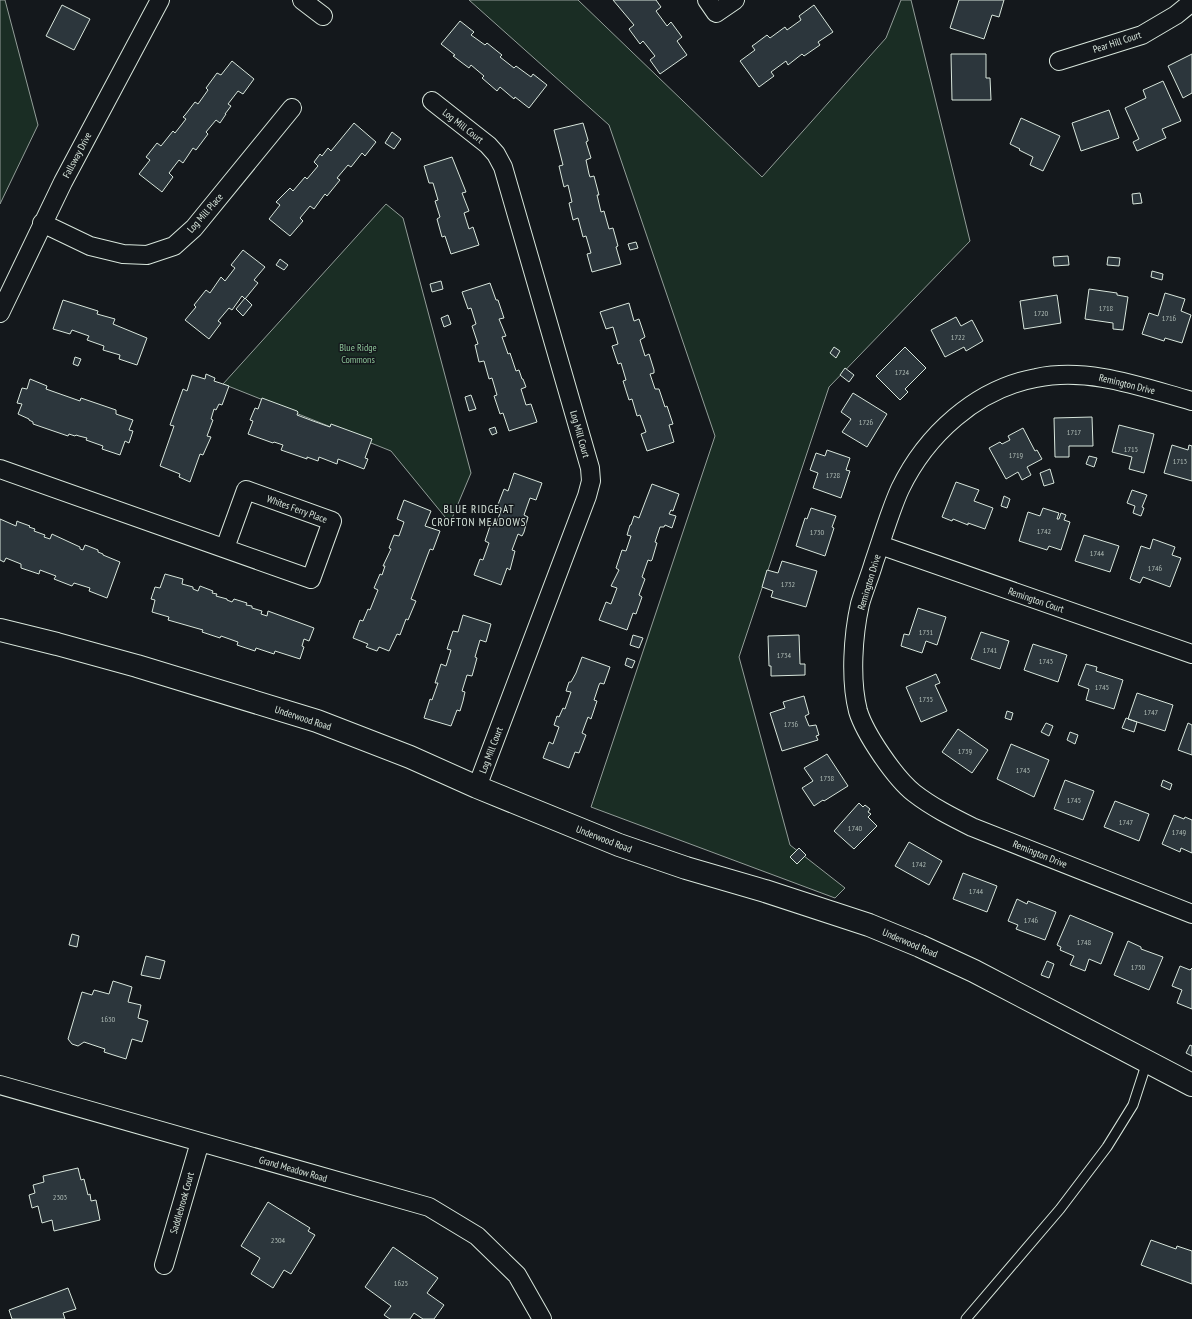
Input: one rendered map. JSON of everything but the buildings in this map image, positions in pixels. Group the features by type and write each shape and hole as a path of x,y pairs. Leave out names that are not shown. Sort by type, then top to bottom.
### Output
{"street":[{"name":"Fallsway Drive","path":"0,313 42,223 160,0"},
{"path":"302,0 323,16"},
{"path":"707,0 716,13 735,0"},
{"name":"Pear Hill Court","path":"1059,61 1142,35 1176,15 1192,2"},
{"name":"Log Mill Court","path":"432,101 488,145 496,154 503,167 590,468 591,481 587,496 477,787"},
{"name":"Log Mill Place","path":"42,223 90,246 123,254 147,255 174,246 194,228 292,108"},
{"name":"Remington Drive","path":"1192,401 1125,382 1095,376 1068,374 1036,378 1000,389 968,407 939,431 917,458 900,489 860,604 854,641 854,678 859,711 870,737 888,764 913,792 941,811 972,827 1192,914"},
{"name":"Whites Ferry Place","path":"0,469 311,579 332,521 246,490 225,548"},
{"name":"Remington Court","path":"880,546 1192,654"},
{"name":"Underwood Road","path":"0,630 137,666 316,721 410,757 477,787 618,845 686,868 766,891 869,925 920,946 974,971 1192,1085"},
{"name":"Grand Meadow Road","path":"0,1085 429,1208 477,1236 500,1258 517,1275 542,1319"},
{"name":"Saddlebrook Court","path":"164,1265 200,1142"}],"lane":[{"path":"966,1319 1060,1209 1107,1147 1133,1105 1147,1062"}],"green space":[{"path":"0,0 5,0 38,125 0,204"},
{"path":"469,0 578,0 762,177 886,38 901,0 911,0 970,241 829,387 739,657 790,845 845,888 835,898 591,807 715,436 609,125"},
{"name":"Blue Ridge Commons","path":"386,204 403,218 471,473 450,523 391,451 223,384"}],"district":[{"name":"BLUE RIDGE AT CROFTON MEADOWS","path":"479,515"}]}
